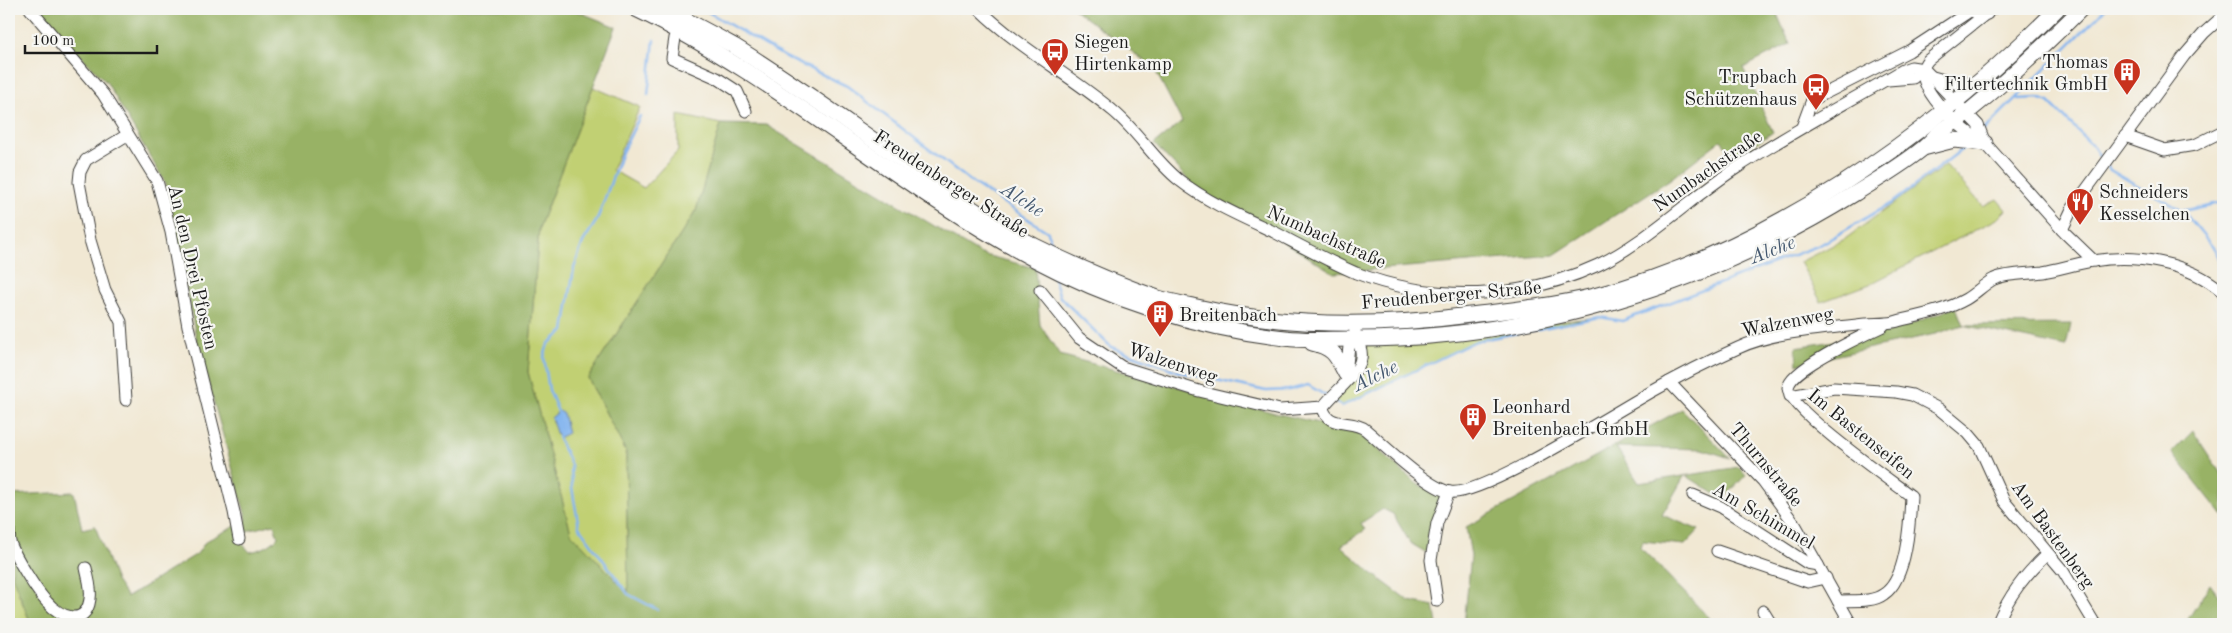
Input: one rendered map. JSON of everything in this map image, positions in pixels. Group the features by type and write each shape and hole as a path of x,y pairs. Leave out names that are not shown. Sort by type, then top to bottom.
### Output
{"main road":[{"name":"Freudenberger Straße","path":"636,9 723,55 788,97 965,219 1053,261 1161,299 1228,314 1260,319 1378,324 1518,310 1593,296 1657,277 1716,254 1802,208 1846,181 1980,81 2056,9"},
{"name":"Freudenberger Straße","path":"664,9 731,45 797,87 974,209 1033,245 1088,285 1158,311 1245,332 1290,339 1424,336 1522,323 1596,306 1660,287 1729,260 1810,221 1923,149 1940,132 1967,120 2081,9"},
{"path":"1923,149 1944,141 1968,137 1985,143"},
{"path":"1290,339 1325,346 1331,350 1347,377"}],"street":[{"name":"An den Drei Pfosten","path":"30,9 103,94 157,181 171,232 188,326 230,494 238,539"},
{"name":"Numbachstraße","path":"979,9 1040,58 1114,111 1166,169 1182,182 1224,207 1358,273 1403,287 1447,294 1480,294 1512,291 1562,279 1599,264 1633,244 1728,173 1802,127 1911,67 1924,69"},
{"path":"1802,127 1812,100 1909,51 1970,11 1989,10"},
{"path":"1989,10 1932,55 1925,63 1925,85 1967,120 2062,230 2094,261"},
{"path":"2062,230 2072,209 2109,156 2184,56 2204,33 2223,16"},
{"path":"679,31 675,38 672,58 717,78 736,91 746,111"},
{"path":"1924,69 1933,78 1949,106"},
{"path":"1933,78 1958,84 1980,81"},
{"path":"1967,120 1968,137"},
{"path":"2124,136 2165,150 2195,145 2223,131"},
{"path":"126,400 121,322 105,290 90,240 79,182 80,172 86,160 127,135"},
{"name":"Walzenweg","path":"1449,492 1474,488 1513,470 1669,382 1741,346 1785,335 1892,322 1948,307 1965,300 1995,279 2044,272 2094,261 2150,259 2183,269 2223,292"},
{"name":"Walzenweg","path":"1040,290 1079,338 1122,367 1180,386 1280,410 1323,407"},
{"path":"1790,396 1788,387 1791,381 1811,365 1837,348 1892,322"},
{"path":"1354,323 1355,339 1348,346 1347,377 1323,407 1328,418 1336,422 1360,425 1425,479 1449,492 1437,523 1431,560 1437,600"},
{"name":"Thurnstraße","path":"1669,382 1763,481 1796,526 1851,624"},
{"name":"Am Bastenberg","path":"1790,396 1824,389 1846,388 1904,392 1925,400 1968,433 1979,446 2004,500 2063,571 2095,624"},
{"name":"Im Bastenseifen","path":"1790,396 1832,436 1911,496 1905,550 1898,576 1891,588 1876,598 1838,601"},
{"name":"Am Schimmel","path":"1693,495 1721,506 1807,564 1818,565"},
{"path":"9,523 10,542 30,578 48,603 65,617 73,618 80,615 89,603 91,597 86,568"},
{"path":"1717,551 1808,582 1826,578"},
{"path":"1998,624 2013,591 2029,571 2047,554"},
{"path":"1764,611 1771,624"}],"green space":[{"path":"41,9 572,9 616,27 539,228 528,372 571,533 628,593 626,452 588,378 696,211 721,124 766,125 981,254 1035,268 1040,325 1060,355 1279,414 1358,432 1417,484 1442,495 1427,553 1410,543 1393,514 1383,509 1361,523 1365,530 1341,546 1373,574 1409,601 1434,606 1437,624 31,624 13,578 9,495 74,492 82,529 95,526 116,581 127,597 197,554 206,541 247,520 198,347 166,184 107,83 38,12","holes":["274,524 278,537 265,547 250,552 239,540 247,531"]},
{"path":"1074,9 1788,9 1777,14 1790,44 1743,68 1773,132 1735,158 1721,140 1669,180 1554,255 1334,273 1195,187 1154,144 1182,122 1154,68"},
{"path":"593,87 640,107 612,170 644,188 678,151 678,115 721,124 696,211 588,378 626,452 628,594 571,533 528,372 539,228"},
{"path":"1946,165 1983,206 1997,199 2006,210 1997,219 1870,284 1821,302 1800,262 1845,239"},
{"path":"1956,307 1963,325 1935,334 1797,364 1796,347 1887,333"},
{"path":"1600,317 1476,341 1342,406 1329,399 1344,385 1361,346 1424,336"},
{"path":"2071,324 2066,347 1963,325"},
{"path":"1682,409 1730,458 1702,449 1616,447 1639,483 1685,476 1662,515 1699,530 1685,545 1642,541 1640,547 1715,624 1464,624 1471,556 1466,527"},
{"path":"2193,431 2223,477 2223,516 2172,452"},
{"path":"1739,467 1746,475 1723,499 1686,476"},
{"path":"9,523 18,592 31,624 9,624"},
{"path":"2210,584 2223,602 2223,624 2185,624"}],"water":[{"path":"559,411 563,413 568,433 558,438 551,418"}],"waterway":[{"name":"Alche","path":"703,9 787,58 847,86 973,183 1048,232 1052,247"},
{"name":"Alche","path":"1984,130 2105,9"},
{"path":"648,95 654,40"},
{"path":"2018,99 2038,98 2049,102 2093,146 2103,161"},
{"path":"559,414 549,390 544,357 548,344 564,331 574,268 583,242 597,220 622,152 640,116"},
{"name":"Alche","path":"1332,400 1342,406 1476,341 1600,317 1622,321 1820,245 1895,201 1965,147"},
{"path":"2108,167 2110,170 2183,211 2215,250 2221,268"},
{"path":"2183,211 2223,202"},
{"name":"Alche","path":"1053,275 1060,297 1111,347 1180,372 1266,391 1289,390 1308,385 1328,397"},
{"path":"558,437 571,465 572,488 579,527 628,594 658,610"}],"place":[{"name":"Siegen Hirtenkamp","path":"1055,76"},
{"name":"Thomas Filtertechnik GmbH","path":"2127,96"},
{"name":"Trupbach Schützenhaus","path":"1816,111"},
{"name":"Schneiders Kesselchen","path":"2080,226"},
{"name":"Breitenbach","path":"1160,338"},
{"name":"Leonhard Breitenbach GmbH","path":"1473,441"}]}
